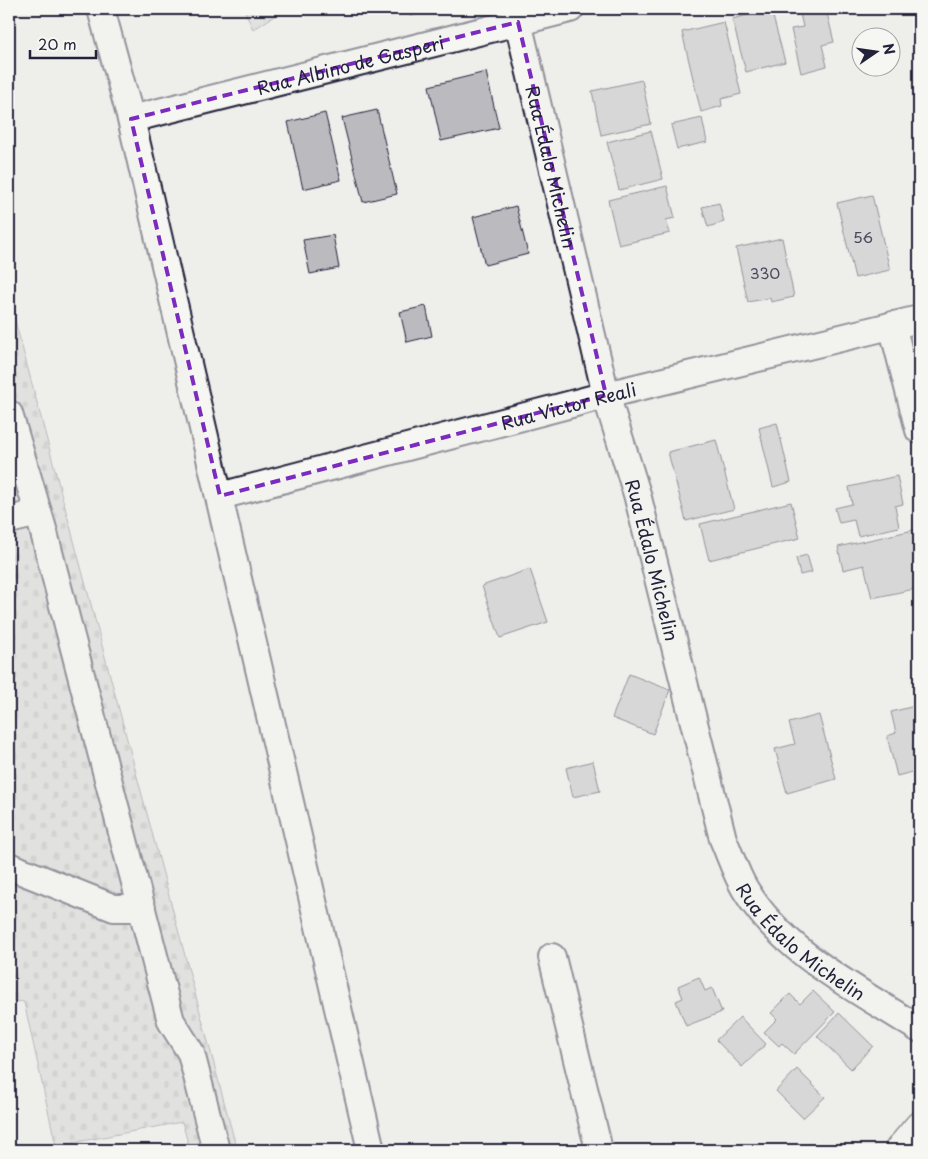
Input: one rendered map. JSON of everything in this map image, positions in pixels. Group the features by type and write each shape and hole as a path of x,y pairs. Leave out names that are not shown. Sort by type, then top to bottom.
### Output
{"main road":[{"path":"899,1150 919,1126"}],"street":[{"path":"101,9 131,119 371,1150"},
{"name":"Rua Albino de Gasperi","path":"131,119 516,15 570,9"},
{"name":"Rua Édalo Michelin","path":"516,15 606,395 637,494 723,839 744,888 771,924 814,961 919,1029"},
{"name":"Rua Victor Reali","path":"220,496 606,395 919,319"},
{"path":"892,325 919,430"},
{"path":"9,414 38,513 171,1021 191,1053 216,1150"},
{"path":"9,520 38,513"},
{"path":"9,866 114,908 142,908"},
{"path":"552,957 599,1150"}],"highlighted area":[{"path":"518,22 606,395 220,496 131,119"}],"green space":[{"path":"244,9 285,9 253,30"},
{"path":"9,298 237,1150 190,1150 182,1122 56,1146 24,1002 9,1000"}],"building":[{"path":"409,9 442,9 410,16"},
{"path":"771,9 785,62 746,72 732,19"},
{"path":"799,9 826,9 834,42 822,45 827,66 801,73 791,29 803,27"},
{"path":"724,22 741,94 721,99 722,106 701,112 682,32"},
{"path":"486,72 499,128 441,141 429,86"},
{"path":"642,80 651,124 601,135 592,91"},
{"path":"377,110 397,194 363,202 342,118"},
{"path":"325,113 341,180 303,189 288,122"},
{"path":"702,118 707,142 677,149 671,125"},
{"path":"651,131 663,179 619,190 607,142"},
{"path":"667,186 675,218 666,220 670,233 619,245 608,200"},
{"path":"872,195 890,270 855,278 837,203"},
{"path":"719,203 724,222 708,227 702,207"},
{"path":"516,206 528,254 485,265 473,217"},
{"path":"333,235 339,268 310,274 303,240"},
{"path":"782,238 794,297 771,302 770,298 748,302 736,248"},
{"path":"426,306 432,336 407,342 400,312"},
{"path":"777,423 791,482 773,487 759,428"},
{"path":"716,440 734,509 686,521 668,452"},
{"path":"897,476 903,504 895,506 899,527 858,536 854,520 839,523 835,508 852,504 849,487"},
{"path":"791,502 800,538 709,560 700,524"},
{"path":"918,529 919,588 872,598 864,565 843,570 838,547"},
{"path":"807,555 812,572 800,575 796,558"},
{"path":"530,569 548,622 500,638 482,586"},
{"path":"629,674 670,690 653,734 612,718"},
{"path":"919,705 919,770 897,776 887,736 896,733 891,712"},
{"path":"819,715 836,779 787,793 775,749 795,744 789,723"},
{"path":"593,761 600,791 573,797 566,768"},
{"path":"699,977 705,991 712,988 722,1012 686,1026 676,1001 683,998 678,986"},
{"path":"813,991 835,1012 794,1054 782,1043 779,1046 764,1032 777,1019 771,1013 790,994 800,1004"},
{"path":"839,1013 873,1046 851,1069 817,1036"},
{"path":"740,1017 766,1044 742,1067 716,1040"},
{"path":"797,1069 825,1097 803,1118 776,1091"}]}
